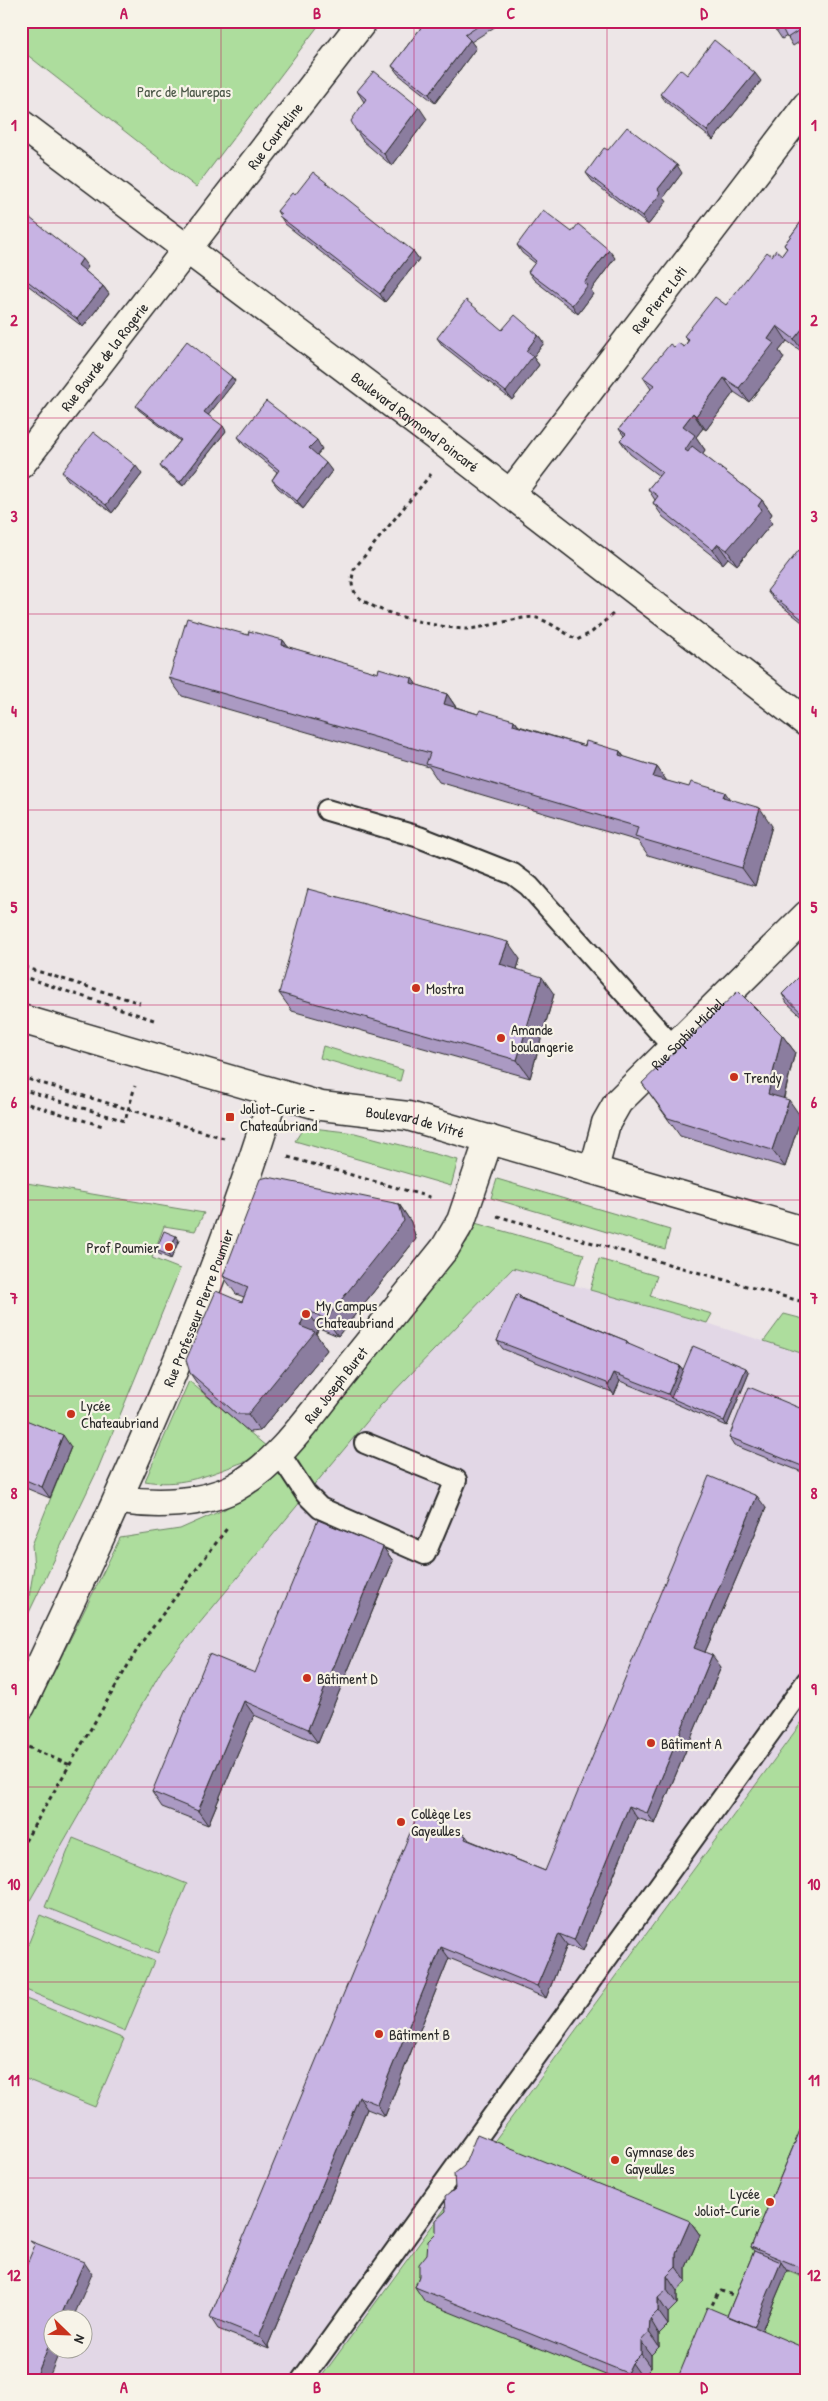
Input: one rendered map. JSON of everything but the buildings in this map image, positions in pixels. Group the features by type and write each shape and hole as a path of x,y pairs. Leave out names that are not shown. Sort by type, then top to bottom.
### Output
{"street":[{"name":"Rue Courteline","path":"186,250 363,21"},
{"name":"Rue Pierre Loti","path":"510,494 807,105"},
{"name":"Boulevard Raymond Poincaré","path":"21,124 186,250 452,448 807,724"},
{"name":"Rue Bourde de la Rogerie","path":"21,464 186,250"},
{"name":"Rue Sophie Michel","path":"594,1169 606,1123 618,1102 807,915"},
{"name":"Boulevard de Vitré","path":"21,1019 321,1106 408,1116 807,1232"},
{"name":"Rue Professeur Pierre Poumier","path":"21,1706 118,1500 188,1337 257,1148 274,1093"},
{"name":"Rue Joseph Buret","path":"118,1500 137,1503 204,1498 233,1488 279,1453 445,1248 461,1222 489,1138"}],"lane":[{"path":"327,810 419,837 513,874 529,886 674,1047"},
{"path":"279,1453 306,1494 320,1508 425,1554 456,1480 365,1443"},
{"path":"302,2380 807,1681"}],"path":[{"path":"452,448 354,569 351,584 355,594 363,602 372,607 415,620 466,629 535,617 577,640 592,632 638,592"},
{"path":"24,967 140,1003"},
{"path":"21,976 146,1017"},
{"path":"21,1077 257,1148 807,1303"},
{"path":"21,1089 115,1118"},
{"path":"21,1102 103,1126"},
{"path":"21,1848 141,1642 231,1523"},
{"path":"21,1744 70,1765"},
{"path":"707,2317 714,2299 720,2291 743,2299"}],"shaded area":[{"name":"Collège Les Gayeulles","path":"513,1268 707,1323 807,1355 807,1737 796,1729 380,2295 579,2380 21,2380 21,1916 164,1666 380,1406"}],"green space":[{"name":"Parc de Maurepas","path":"21,21 322,21 196,187 21,50"},
{"path":"323,1046 403,1070 400,1081 320,1058"},
{"path":"304,1127 355,1133 458,1160 451,1186 295,1141"},
{"path":"497,1179 670,1230 665,1249 491,1198"},
{"name":"Lycée Chateaubriand","path":"21,1182 204,1213 195,1231 164,1226 152,1258 180,1269 97,1471 21,1629 21,1610 29,1597 34,1567 32,1545 71,1447 21,1427"},
{"path":"475,1223 584,1254 574,1285 513,1268 380,1406 164,1666 21,1916 21,1739 120,1538 180,1529 225,1509 292,1455 469,1239"},
{"path":"599,1259 657,1276 650,1296 712,1314 707,1323 590,1290"},
{"path":"784,1314 807,1320 807,1355 764,1341"},
{"path":"189,1381 267,1447 259,1455 251,1459 201,1477 168,1483 145,1481"},
{"name":"Gymnase des Gayeulles","path":"807,1715 807,2145 760,2259 690,2380 319,2380"},
{"path":"73,1838 187,1884 158,1953 45,1907"},
{"path":"40,1915 154,1961 125,2031 21,1988 21,1962"},
{"path":"21,1997 124,2039 95,2107 21,2077"},
{"path":"787,2271 807,2279 807,2357 759,2337"}],"place":[{"name":"Mostra","path":"416,988"},
{"name":"Amande boulangerie","path":"501,1038"},
{"name":"Trendy","path":"734,1077"},
{"name":"Joliot-Curie - Chateaubriand","path":"230,1117"},
{"name":"Prof Poumier","path":"169,1247"},
{"name":"My Campus Chateaubriand","path":"306,1314"},
{"name":"Lycée Chateaubriand","path":"71,1414"},
{"name":"Bâtiment D","path":"307,1678"},
{"name":"Bâtiment A","path":"651,1743"},
{"name":"Collège Les Gayeulles","path":"401,1822"},
{"name":"Bâtiment B","path":"379,2034"},
{"name":"Gymnase des Gayeulles","path":"615,2160"},
{"name":"Lycée Joliot-Curie","path":"770,2202"}]}
